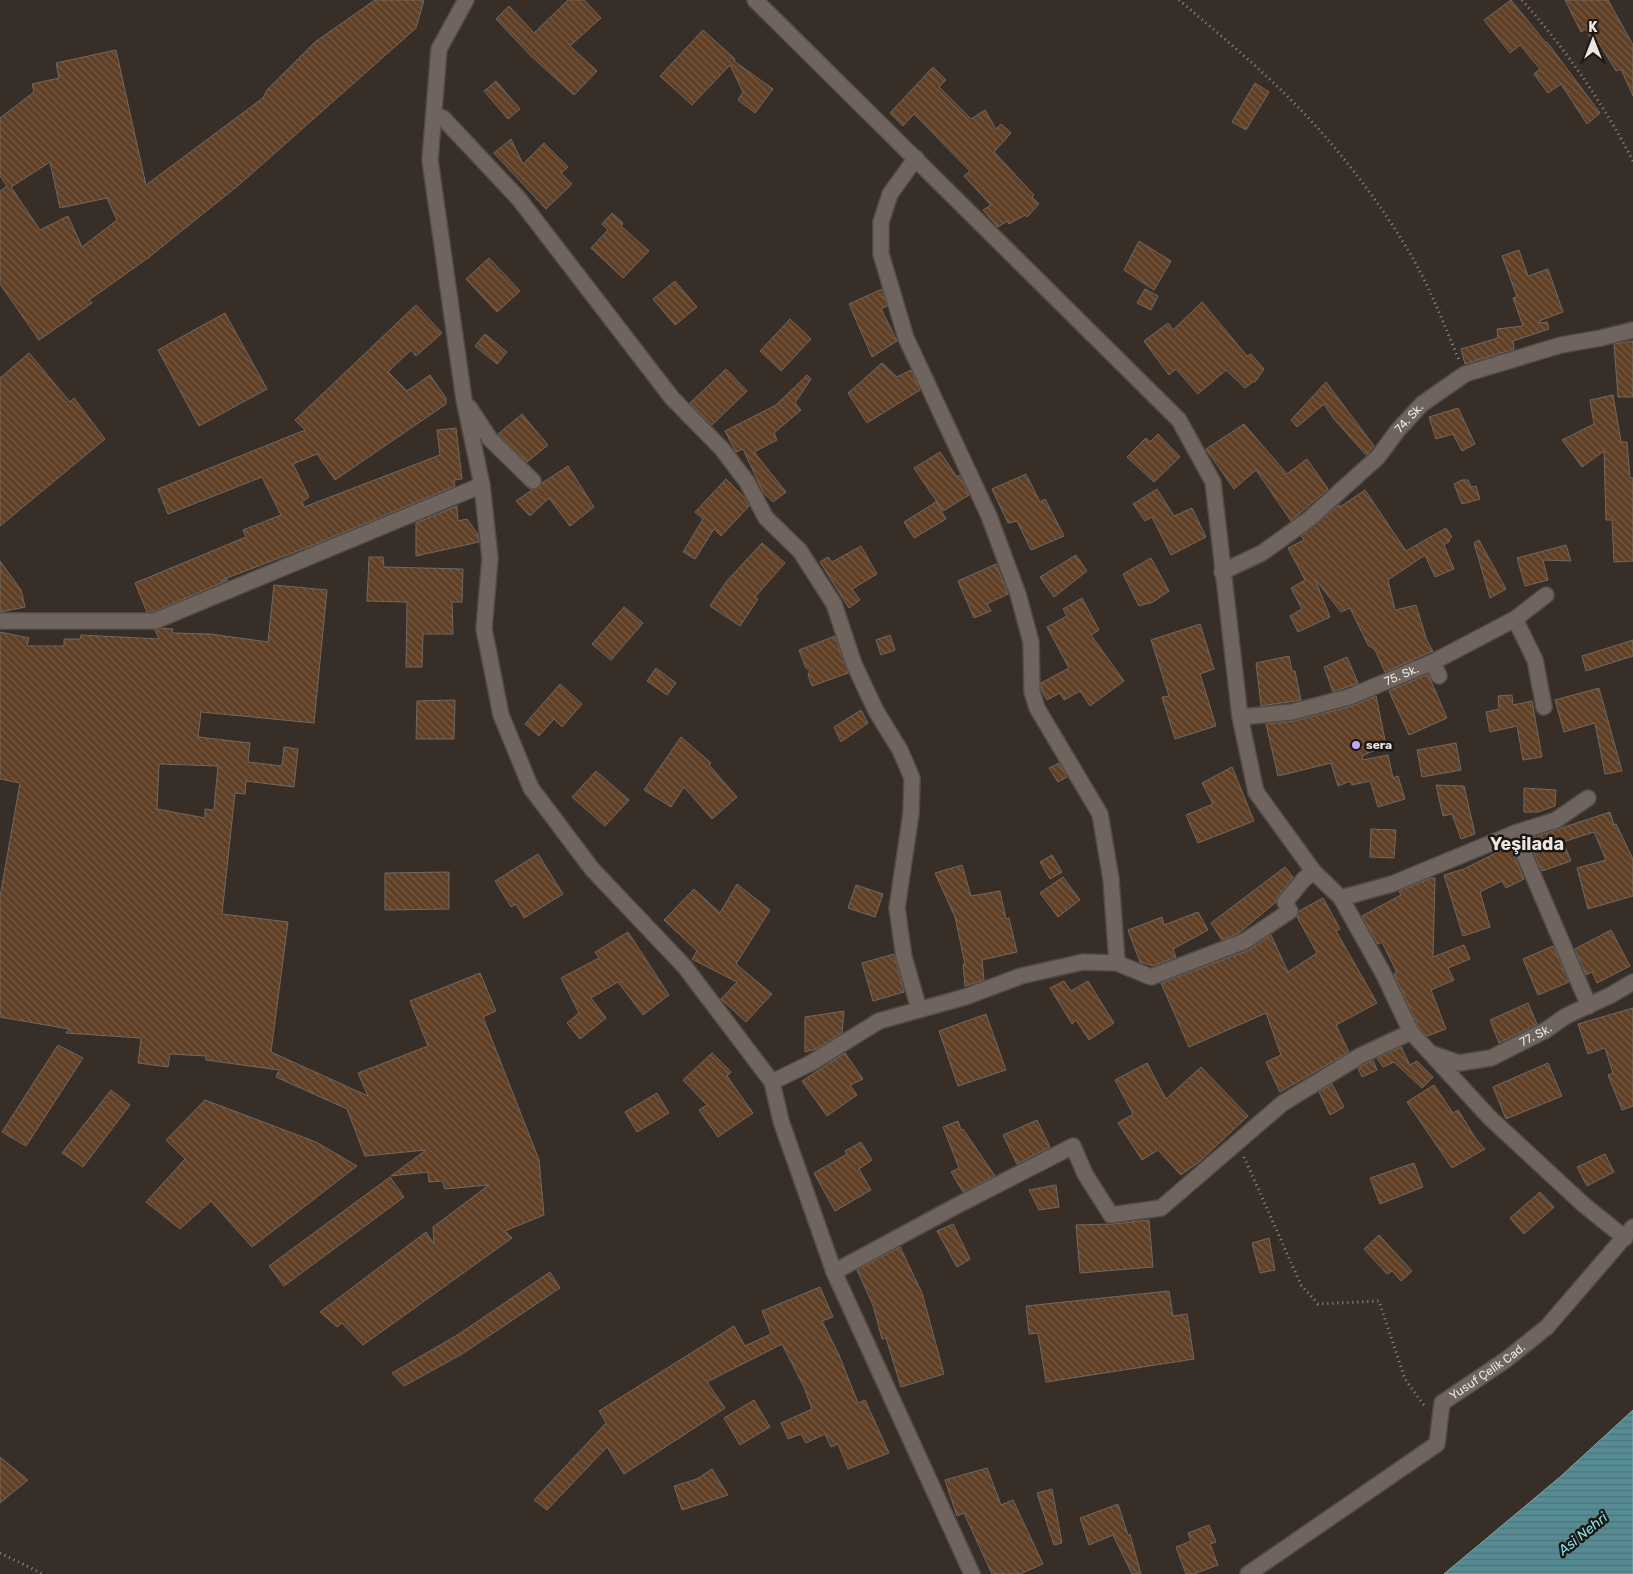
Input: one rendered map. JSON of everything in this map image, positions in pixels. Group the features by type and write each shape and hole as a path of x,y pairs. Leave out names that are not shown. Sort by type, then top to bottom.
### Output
{"street":[{"path":"466,0 439,49 430,160 464,400 482,485 490,558 484,629 501,715 531,788 592,869 685,967 772,1082 781,1121 834,1272 972,1574"},
{"path":"755,0 1179,420 1213,482 1240,717 1256,792 1314,872 1340,898 1383,973 1411,1032 1490,1118 1584,1205 1629,1232"},
{"path":"434,115 443,118 519,199 672,398 722,449 747,482 766,518 800,551 834,604 854,664 876,711 900,750 912,778 911,813 897,908 904,957 919,1009"},
{"path":"916,158 890,194 881,222 881,254 906,338 989,516 1018,594 1031,642 1032,692 1037,708 1100,814 1111,879 1117,962"},
{"name":"74. Sk.","path":"1222,572 1262,554 1308,520 1378,457 1422,404 1464,374 1561,345 1633,330"},
{"path":"464,400 490,439 534,481"},
{"path":"0,621 155,621 482,485"},
{"name":"75. Sk.","path":"1240,717 1292,712 1349,697 1433,662 1516,619 1546,595"},
{"path":"1516,619 1535,660 1544,707"},
{"path":"1433,662 1439,676"},
{"path":"1340,898 1392,884 1514,834 1556,820 1588,798"},
{"path":"1514,834 1589,1006"},
{"path":"772,1082 810,1063 879,1021 965,997 1021,976 1083,962 1117,962 1151,977 1245,941 1290,911 1285,902 1304,879 1314,872"},
{"name":"77. Sk.","path":"1432,1054 1459,1063 1491,1058 1546,1030 1566,1016 1633,982"},
{"path":"834,1272 958,1204 1073,1146 1086,1174 1111,1215 1161,1208 1283,1103 1360,1056 1411,1032"},
{"name":"Yusuf Çelik Cad.","path":"1248,1574 1436,1444 1442,1403 1507,1359 1547,1327 1629,1232"}],"path":[{"path":"1179,0 1249,60 1298,107 1362,182 1408,250 1432,295 1464,374"},
{"path":"1522,0 1540,20 1612,121 1633,160"},
{"path":"1239,1139 1241,1151 1301,1285 1318,1304 1379,1301 1405,1379 1423,1404 1440,1412"},
{"path":"0,1553 43,1574"}],"water":[{"name":"Asi Nehri","path":"1633,1410 1633,1574 1444,1574 1560,1477"}],"building":[{"path":"375,0 424,0 416,28 240,184 148,258 89,300 92,303 39,340 0,284 0,191 7,186 0,176 0,118 34,92 32,84 59,78 56,63 116,50 146,185 263,98 267,90 315,42","holes":["50,162 60,208 107,198 117,220 82,247 68,216 40,230 11,187"]},
{"path":"568,0 584,0 601,18 570,46 597,71 574,95 531,56 496,19 509,6 534,33"},
{"path":"1511,0 1547,42 1600,113 1587,124 1561,84 1548,93 1534,74 1540,69 1520,45 1510,53 1484,20"},
{"path":"1565,0 1608,0 1633,45 1633,96 1621,69 1616,71 1599,43 1595,46 1586,29 1581,32"},
{"path":"703,30 735,59 734,61 773,89 755,113 738,100 743,92 730,65 692,105 660,76"},
{"path":"933,67 946,80 939,87 971,119 985,110 996,129 1001,124 1011,133 994,152 1034,195 1032,197 1039,204 1027,217 1025,215 1009,224 1007,221 998,227 983,210 991,205 964,176 970,171 914,114 903,126 890,113"},
{"path":"496,81 520,109 508,119 484,91"},
{"path":"1255,83 1269,92 1246,130 1232,122"},
{"path":"511,139 523,164 544,143 568,167 561,173 572,184 546,209 494,153"},
{"path":"612,213 623,223 621,226 649,251 623,278 591,248 608,230 602,224"},
{"path":"1139,241 1171,261 1154,290 1124,270"},
{"path":"1519,250 1528,276 1548,269 1563,312 1539,321 1540,323 1547,322 1549,329 1513,341 1514,349 1465,364 1461,349 1498,338 1497,329 1523,326 1513,298 1517,297 1502,256"},
{"path":"489,258 520,291 497,312 466,279"},
{"path":"675,281 697,307 675,325 653,299"},
{"path":"882,289 887,306 881,309 897,341 872,357 849,304"},
{"path":"1145,289 1158,296 1151,310 1137,303"},
{"path":"1202,302 1247,356 1251,354 1264,369 1255,382 1245,388 1226,370 1198,394 1176,369 1169,375 1144,341 1168,323 1173,330"},
{"path":"416,305 442,333 416,356 411,350 388,372 407,391 430,375 446,398 446,404 335,480 317,454 293,464 309,497 302,502 304,507 440,455 437,430 456,428 462,479 454,480 455,486 313,545 222,580 228,580 153,612 147,612 135,583 246,537 243,530 281,515 262,477 168,514 158,489 305,430 295,420"},
{"path":"225,313 267,389 199,426 158,350"},
{"path":"790,319 811,339 781,371 760,351"},
{"path":"485,334 507,352 497,364 475,346"},
{"path":"1633,341 1633,397 1618,397 1614,344"},
{"path":"29,353 70,402 74,398 105,439 0,526 0,378"},
{"path":"882,363 897,377 911,370 920,390 867,423 848,393"},
{"path":"726,369 747,391 712,425 690,403"},
{"path":"807,375 811,379 795,403 801,410 774,433 777,440 754,452 786,492 773,502 763,492 743,449 736,452 725,431 776,405"},
{"path":"1326,382 1374,446 1366,455 1334,419 1324,404 1297,427 1291,420"},
{"path":"1613,395 1621,442 1627,442 1630,478 1633,478 1633,561 1614,562 1612,520 1606,520 1604,451 1582,467 1562,440 1594,424 1590,400"},
{"path":"1458,408 1475,444 1462,451 1453,434 1436,439 1429,417"},
{"path":"522,414 548,445 527,462 498,434"},
{"path":"1244,424 1287,474 1307,459 1328,489 1291,521 1256,470 1234,489 1206,449"},
{"path":"1158,434 1180,457 1154,482 1127,457 1146,438 1150,442"},
{"path":"940,452 957,477 960,475 969,495 943,511 914,468"},
{"path":"568,466 594,507 570,526 549,498 530,516 516,501 532,490 539,488 542,483"},
{"path":"1026,474 1040,502 1045,499 1064,536 1031,550 1017,521 1008,523 992,489"},
{"path":"726,479 744,497 749,506 721,536 714,529 695,559 683,552 703,519 695,512"},
{"path":"1462,480 1468,480 1471,487 1476,486 1480,499 1462,504 1454,484"},
{"path":"1157,489 1174,516 1192,508 1206,537 1171,555 1152,517 1145,521 1133,504"},
{"path":"1365,490 1406,551 1446,528 1452,537 1444,545 1454,569 1435,577 1425,555 1388,580 1395,610 1416,605 1427,641 1433,651 1385,672 1375,650 1368,645 1350,608 1341,612 1315,579 1330,617 1298,632 1290,616 1302,609 1291,588 1305,580 1288,548 1304,540 1301,536 1339,505 1340,507"},
{"path":"936,502 946,519 914,538 904,522"},
{"path":"457,506 458,521 467,519 477,533 479,542 416,556 416,523"},
{"path":"1479,540 1506,589 1490,598 1474,543"},
{"path":"762,543 785,563 755,597 758,599 740,626 710,606 726,582"},
{"path":"1566,545 1571,561 1543,560 1548,580 1525,586 1517,558"},
{"path":"861,546 877,574 852,589 860,600 849,608 820,562 828,557 832,562"},
{"path":"1076,555 1087,571 1054,597 1040,577"},
{"path":"369,557 383,557 384,567 463,569 462,602 452,602 453,634 423,634 422,667 406,667 407,602 367,601"},
{"path":"1151,558 1169,591 1153,602 1139,606 1123,574"},
{"path":"0,561 21,590 25,607 0,612"},
{"path":"996,564 1008,594 987,604 991,611 974,618 958,581"},
{"path":"274,585 327,590 314,723 201,712 198,737 250,743 248,762 282,766 284,747 298,749 294,787 246,781 245,794 235,793 222,914 288,922 271,1052 368,1096 358,1073 428,1046 410,1001 480,973 496,1011 483,1017 539,1160 544,1215 505,1231 512,1238 363,1345 342,1323 337,1327 320,1312 426,1232 434,1244 433,1227 489,1185 445,1189 442,1181 429,1182 428,1172 391,1176 426,1150 365,1156 347,1109 276,1077 279,1070 206,1060 206,1056 170,1054 168,1067 138,1063 141,1038 66,1033 69,1029 0,1017 0,897 20,783 0,779 0,632 29,638 27,646 64,646 64,639 80,639 81,635 159,639 155,630 162,628 173,629 172,633 210,634 268,642","holes":["159,764 218,766 214,810 205,809 205,818 157,809"]},
{"path":"1082,598 1099,630 1091,635 1124,681 1090,706 1080,691 1064,700 1060,693 1047,700 1042,691 1041,683 1069,668 1047,627 1067,616 1063,609"},
{"path":"624,607 643,623 611,660 592,644"},
{"path":"1200,624 1214,669 1200,674 1216,726 1175,739 1162,697 1169,696 1151,640"},
{"path":"890,635 895,650 881,655 876,640"},
{"path":"835,636 848,673 812,686 808,675 810,671 806,668 799,650"},
{"path":"1633,640 1633,656 1586,671 1582,656"},
{"path":"1289,656 1292,671 1295,671 1301,700 1261,706 1256,663"},
{"path":"1347,657 1358,683 1333,692 1324,667"},
{"path":"656,668 676,683 667,695 647,681"},
{"path":"1428,674 1447,718 1409,735 1389,691"},
{"path":"560,684 582,704 562,727 554,719 539,736 525,724"},
{"path":"1599,688 1622,771 1605,774 1595,723 1564,732 1555,700"},
{"path":"1512,695 1513,705 1532,701 1542,757 1523,760 1517,726 1490,732 1486,712 1499,709 1498,696"},
{"path":"1376,696 1386,745 1362,756 1363,760 1388,755 1393,778 1398,776 1405,799 1378,807 1370,781 1352,785 1350,781 1338,786 1331,763 1278,776 1266,724 1294,721 1352,706"},
{"path":"455,700 454,739 416,739 417,701"},
{"path":"861,710 868,723 841,742 834,727"},
{"path":"681,737 711,763 709,765 737,797 712,819 684,787 671,807 644,790"},
{"path":"1456,743 1461,770 1422,777 1417,750"},
{"path":"1059,763 1067,777 1058,782 1049,768"},
{"path":"1232,767 1254,821 1198,843 1186,815 1213,804 1202,783"},
{"path":"596,771 629,800 605,826 572,797"},
{"path":"1436,785 1464,786 1475,834 1461,839 1452,814 1443,816"},
{"path":"1524,788 1556,790 1555,806 1538,812 1524,812"},
{"path":"1610,812 1614,825 1616,824 1633,859 1633,896 1588,909 1577,868 1606,860 1594,832 1563,842 1571,861 1542,871 1528,839"},
{"path":"1371,829 1396,830 1394,858 1370,857"},
{"path":"1510,846 1524,879 1506,888 1502,881 1480,892 1490,927 1463,936 1444,875 1464,869"},
{"path":"538,854 563,894 524,918 516,904 511,907 495,881"},
{"path":"1052,855 1062,872 1050,879 1040,862"},
{"path":"962,865 971,896 1000,891 1006,919 1009,918 1017,952 982,960 984,980 965,986 963,964 965,964 955,917 935,873"},
{"path":"1285,867 1293,877 1278,896 1276,902 1239,933 1222,940 1211,923"},
{"path":"449,872 449,909 385,910 385,873"},
{"path":"1063,877 1080,900 1058,917 1040,893"},
{"path":"1435,878 1433,957 1464,945 1470,959 1448,968 1454,980 1431,990 1446,1029 1427,1036 1419,1027 1394,974 1397,973 1382,942 1378,944 1362,916 1401,895 1399,891"},
{"path":"737,884 770,910 736,964 772,994 746,1022 721,999 737,982 692,959 697,951 664,920 694,889 720,913"},
{"path":"856,885 883,894 875,917 848,908"},
{"path":"1323,898 1340,929 1336,931 1377,1003 1336,1025 1349,1052 1280,1092 1266,1062 1281,1055 1266,1013 1189,1047 1161,983 1249,950 1271,935 1288,972 1317,953 1297,917 1299,911"},
{"path":"1198,912 1208,930 1173,949 1176,957 1153,966 1140,962 1128,930 1162,917 1164,925"},
{"path":"1611,930 1630,966 1597,983 1592,972 1586,975 1575,949"},
{"path":"628,932 669,995 643,1015 618,982 591,998 606,1018 580,1039 567,1023 579,1013 561,978 599,958 595,952"},
{"path":"1553,946 1569,982 1538,995 1523,959"},
{"path":"894,954 904,992 873,1001 862,963"},
{"path":"1064,981 1071,991 1088,981 1114,1023 1089,1040 1076,1020 1072,1024 1050,988"},
{"path":"1528,1003 1537,1024 1499,1043 1490,1020"},
{"path":"1633,1008 1633,1106 1622,1110 1608,1075 1613,1073 1605,1048 1588,1054 1578,1024"},
{"path":"844,1011 842,1033 816,1049 805,1052 805,1017"},
{"path":"986,1014 1006,1070 958,1086 939,1031"},
{"path":"58,1045 83,1058 26,1146 2,1132"},
{"path":"1401,1047 1410,1065 1417,1061 1433,1077 1422,1088 1394,1062 1383,1067 1377,1058"},
{"path":"712,1053 731,1072 727,1076 753,1113 718,1137 699,1110 707,1105 683,1080"},
{"path":"845,1053 863,1079 850,1085 857,1095 827,1116 802,1081"},
{"path":"1373,1060 1377,1070 1362,1077 1358,1068"},
{"path":"1147,1063 1166,1099 1201,1067 1248,1116 1199,1162 1181,1175 1158,1150 1142,1160 1118,1123 1133,1114 1115,1080"},
{"path":"1548,1063 1562,1096 1506,1119 1493,1087"},
{"path":"1332,1084 1344,1107 1330,1115 1319,1092"},
{"path":"1434,1085 1453,1113 1458,1110 1476,1139 1485,1149 1452,1168 1407,1102"},
{"path":"111,1090 130,1105 83,1167 62,1153"},
{"path":"657,1093 669,1113 637,1132 625,1112"},
{"path":"205,1100 316,1142 357,1166 252,1247 211,1201 180,1229 146,1202 185,1159 166,1140"},
{"path":"1037,1120 1050,1147 1017,1164 1003,1135"},
{"path":"958,1121 961,1130 963,1129 995,1176 963,1192 951,1172 959,1168 943,1127"},
{"path":"861,1142 872,1160 859,1169 871,1190 835,1211 814,1173 847,1154 845,1151"},
{"path":"1605,1154 1614,1172 1587,1186 1577,1167"},
{"path":"1414,1163 1423,1187 1380,1204 1370,1178"},
{"path":"390,1177 404,1197 284,1286 269,1266"},
{"path":"1056,1185 1059,1207 1039,1210 1029,1190"},
{"path":"1540,1192 1554,1207 1524,1234 1510,1218"},
{"path":"1149,1220 1153,1267 1080,1273 1076,1225"},
{"path":"953,1224 970,1259 957,1267 937,1231"},
{"path":"1379,1235 1412,1271 1401,1281 1392,1271 1387,1274 1364,1249"},
{"path":"1269,1238 1275,1270 1260,1273 1252,1243"},
{"path":"900,1247 922,1293 944,1374 901,1387 886,1338 882,1339 873,1305 857,1270"},
{"path":"550,1272 560,1288 462,1354 404,1386 392,1373 459,1334"},
{"path":"820,1287 833,1317 822,1321 839,1355 858,1403 865,1400 889,1453 848,1469 838,1444 831,1447 825,1434 806,1443 801,1434 788,1439 781,1423 812,1409 804,1387 782,1344 707,1382 725,1408 624,1474 607,1447 547,1510 534,1500 606,1423 599,1411 734,1326 745,1346 771,1334 762,1311"},
{"path":"1169,1291 1173,1316 1187,1314 1194,1359 1046,1382 1038,1333 1029,1334 1026,1306"},
{"path":"754,1400 770,1427 740,1445 724,1418"},
{"path":"0,1457 28,1480 0,1503"},
{"path":"987,1468 1001,1505 1013,1500 1043,1564 1020,1574 992,1574 964,1513 957,1516 945,1480"},
{"path":"712,1469 728,1495 682,1510 674,1486 697,1479"},
{"path":"1052,1489 1062,1543 1054,1545 1037,1493"},
{"path":"1118,1504 1128,1535 1130,1534 1141,1574 1132,1574 1113,1535 1089,1545 1080,1518"},
{"path":"1209,1525 1216,1542 1210,1544 1218,1565 1194,1574 1186,1574 1176,1547 1191,1541 1188,1533"}],"place":[{"name":"sera","path":"1356,745"}],"district":[{"name":"Yeşilada","path":"1527,844"}]}
